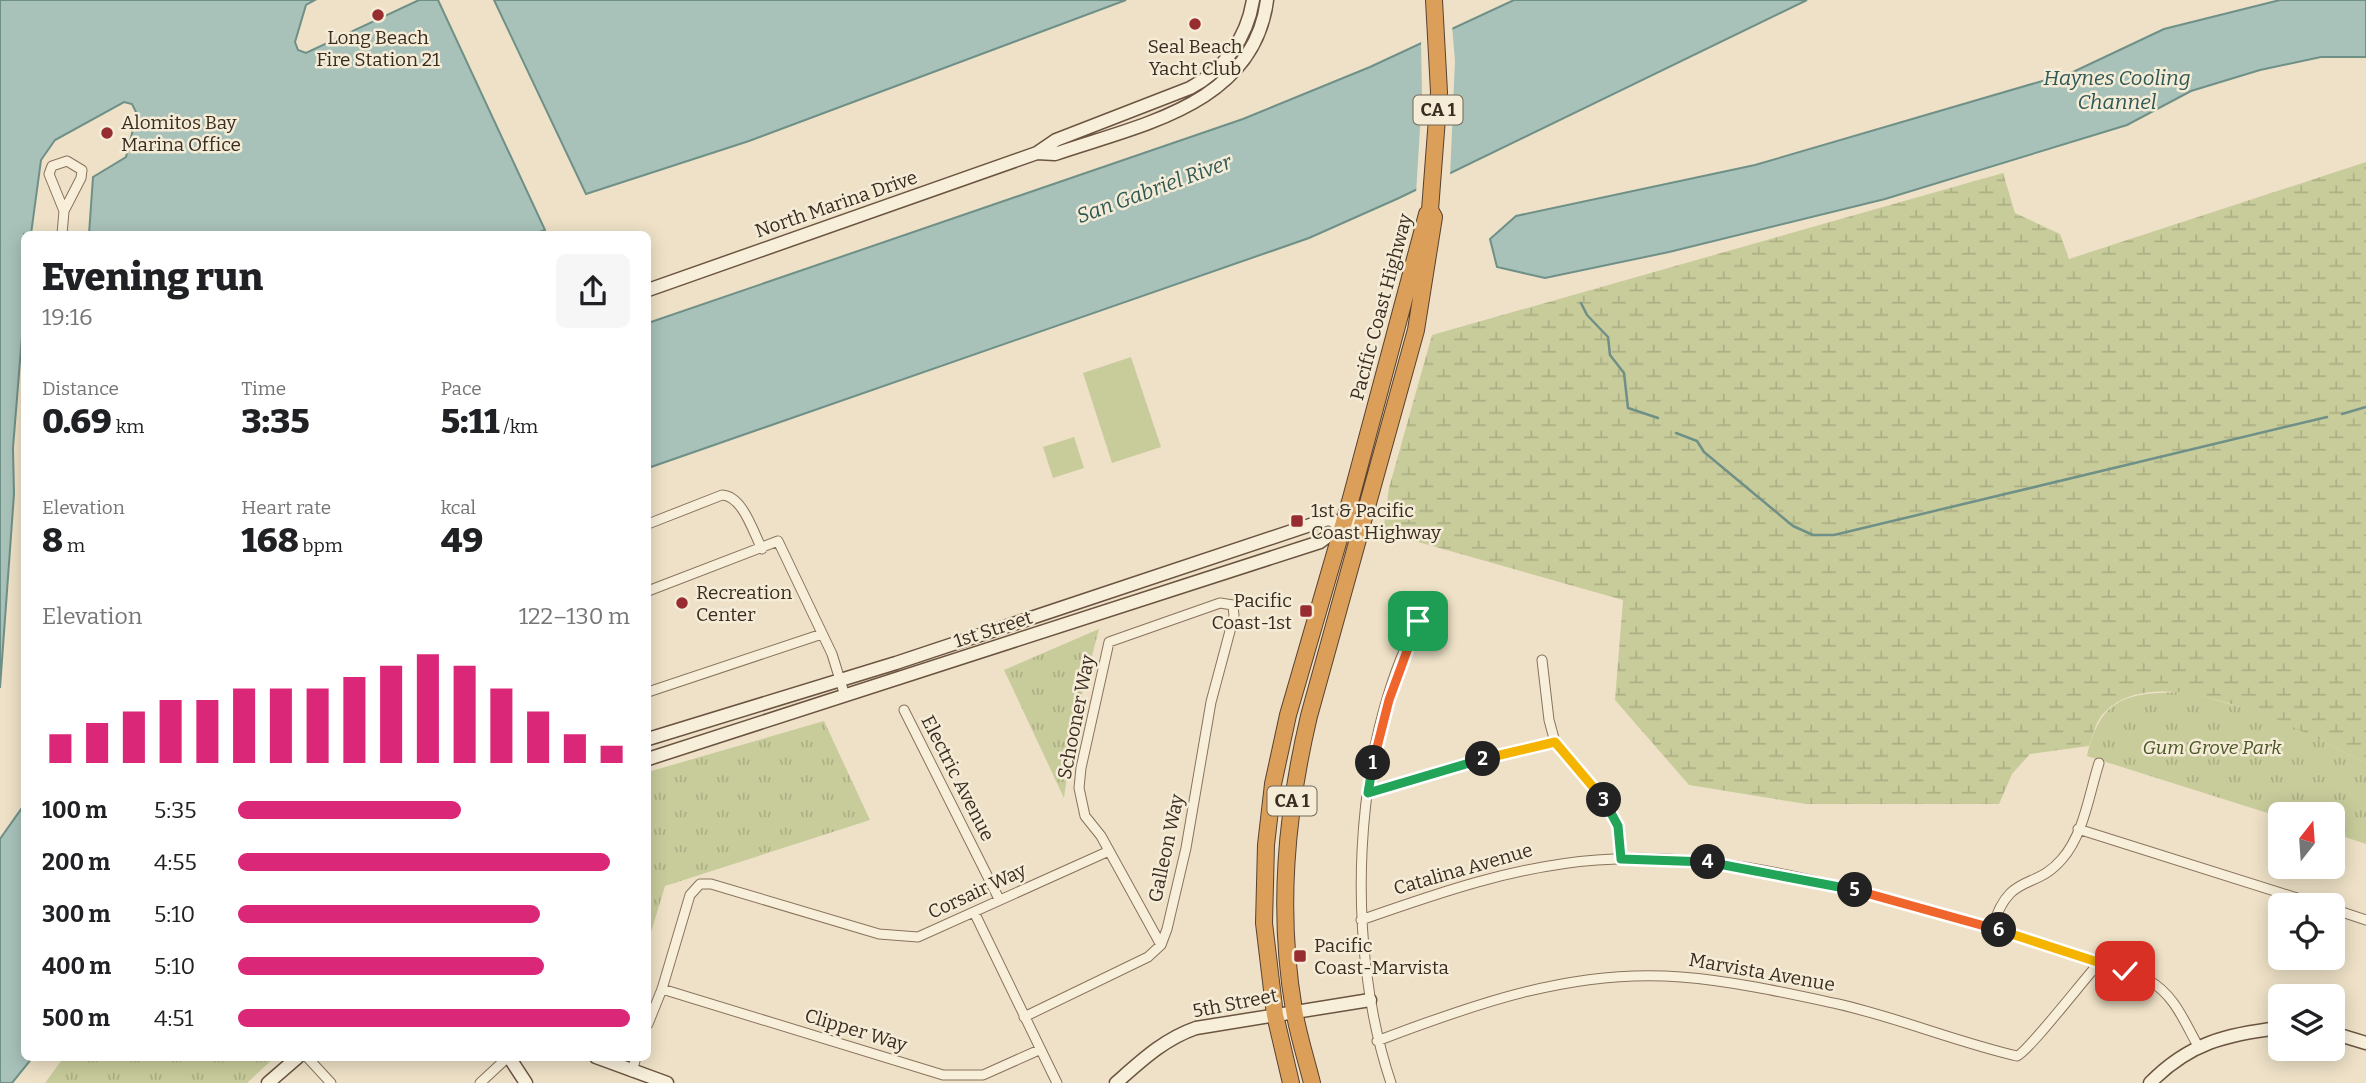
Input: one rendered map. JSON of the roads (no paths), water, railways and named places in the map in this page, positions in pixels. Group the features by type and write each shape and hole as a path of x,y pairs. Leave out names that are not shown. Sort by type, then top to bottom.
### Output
{"highway":[{"name":"CA 1","path":"1430,208 1439,92 1435,7"},
{"name":"Pacific Coast Highway","path":"1291,1083 1275,1014 1264,899 1273,784 1288,715 1413,272 1424,216 1430,208 1434,217 1416,330 1296,773 1285,861 1284,903 1294,1012 1312,1083"}],"main road":[{"name":"North Marina Drive","path":"651,289 1037,153 1056,140 1203,81 1216,71 1237,44 1247,26 1253,0"},
{"name":"North Marina Drive","path":"1037,153 1055,154 1170,114 1203,99 1227,81 1248,57 1261,28 1267,0"},
{"name":"1st Street","path":"651,738 1328,519 1344,524"},
{"name":"1st Street","path":"651,758 1320,542 1344,524 1364,519"},
{"path":"1294,1012 1370,1000"},
{"name":"5th Street","path":"1115,1083 1177,1035 1226,1022 1294,1012"},
{"path":"2150,1083 2198,1045 2268,1029"},
{"path":"2345,1037 2366,1043"},
{"path":"268,1083 293,1061"},
{"path":"512,1061 526,1083"},
{"path":"606,1061 667,1083"}],"street":[{"path":"62,231 64,211 81,178 82,170 67,161 52,166 49,174 64,211"},
{"path":"651,523 722,495 731,496 737,502 762,549"},
{"path":"651,591 778,541 822,634 845,696"},
{"name":"Schooner Way","path":"1161,945 1109,851 1085,816 1079,788 1109,642 1220,603 1233,605"},
{"name":"Galleon Way","path":"1161,945 1186,848 1211,702 1234,616 1233,605"},
{"path":"1391,1083 1377,1041 1370,1000 1361,920 1361,859 1368,793 1389,700 1418,621"},
{"path":"651,691 822,634"},
{"path":"1542,660 1549,720 1555,742 1603,799 1618,826 1621,859"},
{"name":"Electric Avenue","path":"904,710 999,899"},
{"path":"1368,793 1465,763 1555,742"},
{"path":"1992,928 2006,895 2060,862 2070,849 2099,763"},
{"path":"2078,829 2281,893"},
{"name":"Corsair Way","path":"662,989 695,886 711,884 879,934 918,937 1109,851"},
{"name":"Catalina Avenue","path":"1361,920 1485,880 1544,867 1621,859 1708,862 1844,887 1992,928 2099,963 2162,987 2198,1045"},
{"path":"974,912 1057,1083"},
{"path":"2345,913 2366,920"},
{"path":"1024,1017 1148,957 1161,945"},
{"name":"Marvista Avenue","path":"1377,1041 1470,1005 1538,988 1615,977 1680,977 1840,1005 2017,1056 2025,1053 2057,1010 2099,963"},
{"path":"651,1016 662,989"},
{"name":"Clipper Way","path":"662,989 943,1075 983,1075 1040,1050"},
{"path":"311,1061 331,1083"},
{"path":"480,1083 505,1061"},
{"path":"632,1072 635,1061"}],"water":[{"path":"0,0 315,0 306,5 295,42 298,50 306,53 419,0 438,0 545,230 89,231 93,177 126,157 137,114 132,104 124,102 55,140 41,160 31,231 21,231 21,348 0,688"},
{"path":"494,0 1126,0 749,141 586,194"},
{"name":"San Gabriel River","path":"1514,0 1807,0 1399,198 1309,238 651,467 651,322 1243,119 1370,67"},
{"name":"Haynes Cooling Channel","path":"2280,0 2366,0 2366,57 2321,57 2260,70 2191,91 2127,125 1885,199 1669,252 1545,278 1497,267 1490,239 1516,216 1755,165 2073,72 2164,29"},
{"path":"21,809 21,1061 30,1061 12,1083 0,1083 0,839"}],"waterway":[{"path":"1581,303 1587,315 1608,337 1610,355 1624,373 1628,408 1658,418"},
{"path":"2342,414 2366,407"},
{"path":"1676,433 1697,441 1704,452 1793,526 1813,535 1834,535 2327,417"}],"place":[{"name":"Long Beach Fire Station 21","path":"378,15"},
{"name":"Seal Beach Yacht Club","path":"1195,24"},
{"name":"Alomitos Bay Marina Office","path":"107,133"},
{"name":"1st & Pacific Coast Highway","path":"1297,521"},
{"name":"Recreation Center","path":"682,603"},
{"name":"Pacific Coast-1st","path":"1306,611"},
{"name":"Pacific Coast-Marvista","path":"1300,956"}],"park label":[{"name":"Gum Grove Park","path":"2212,747"}]}
